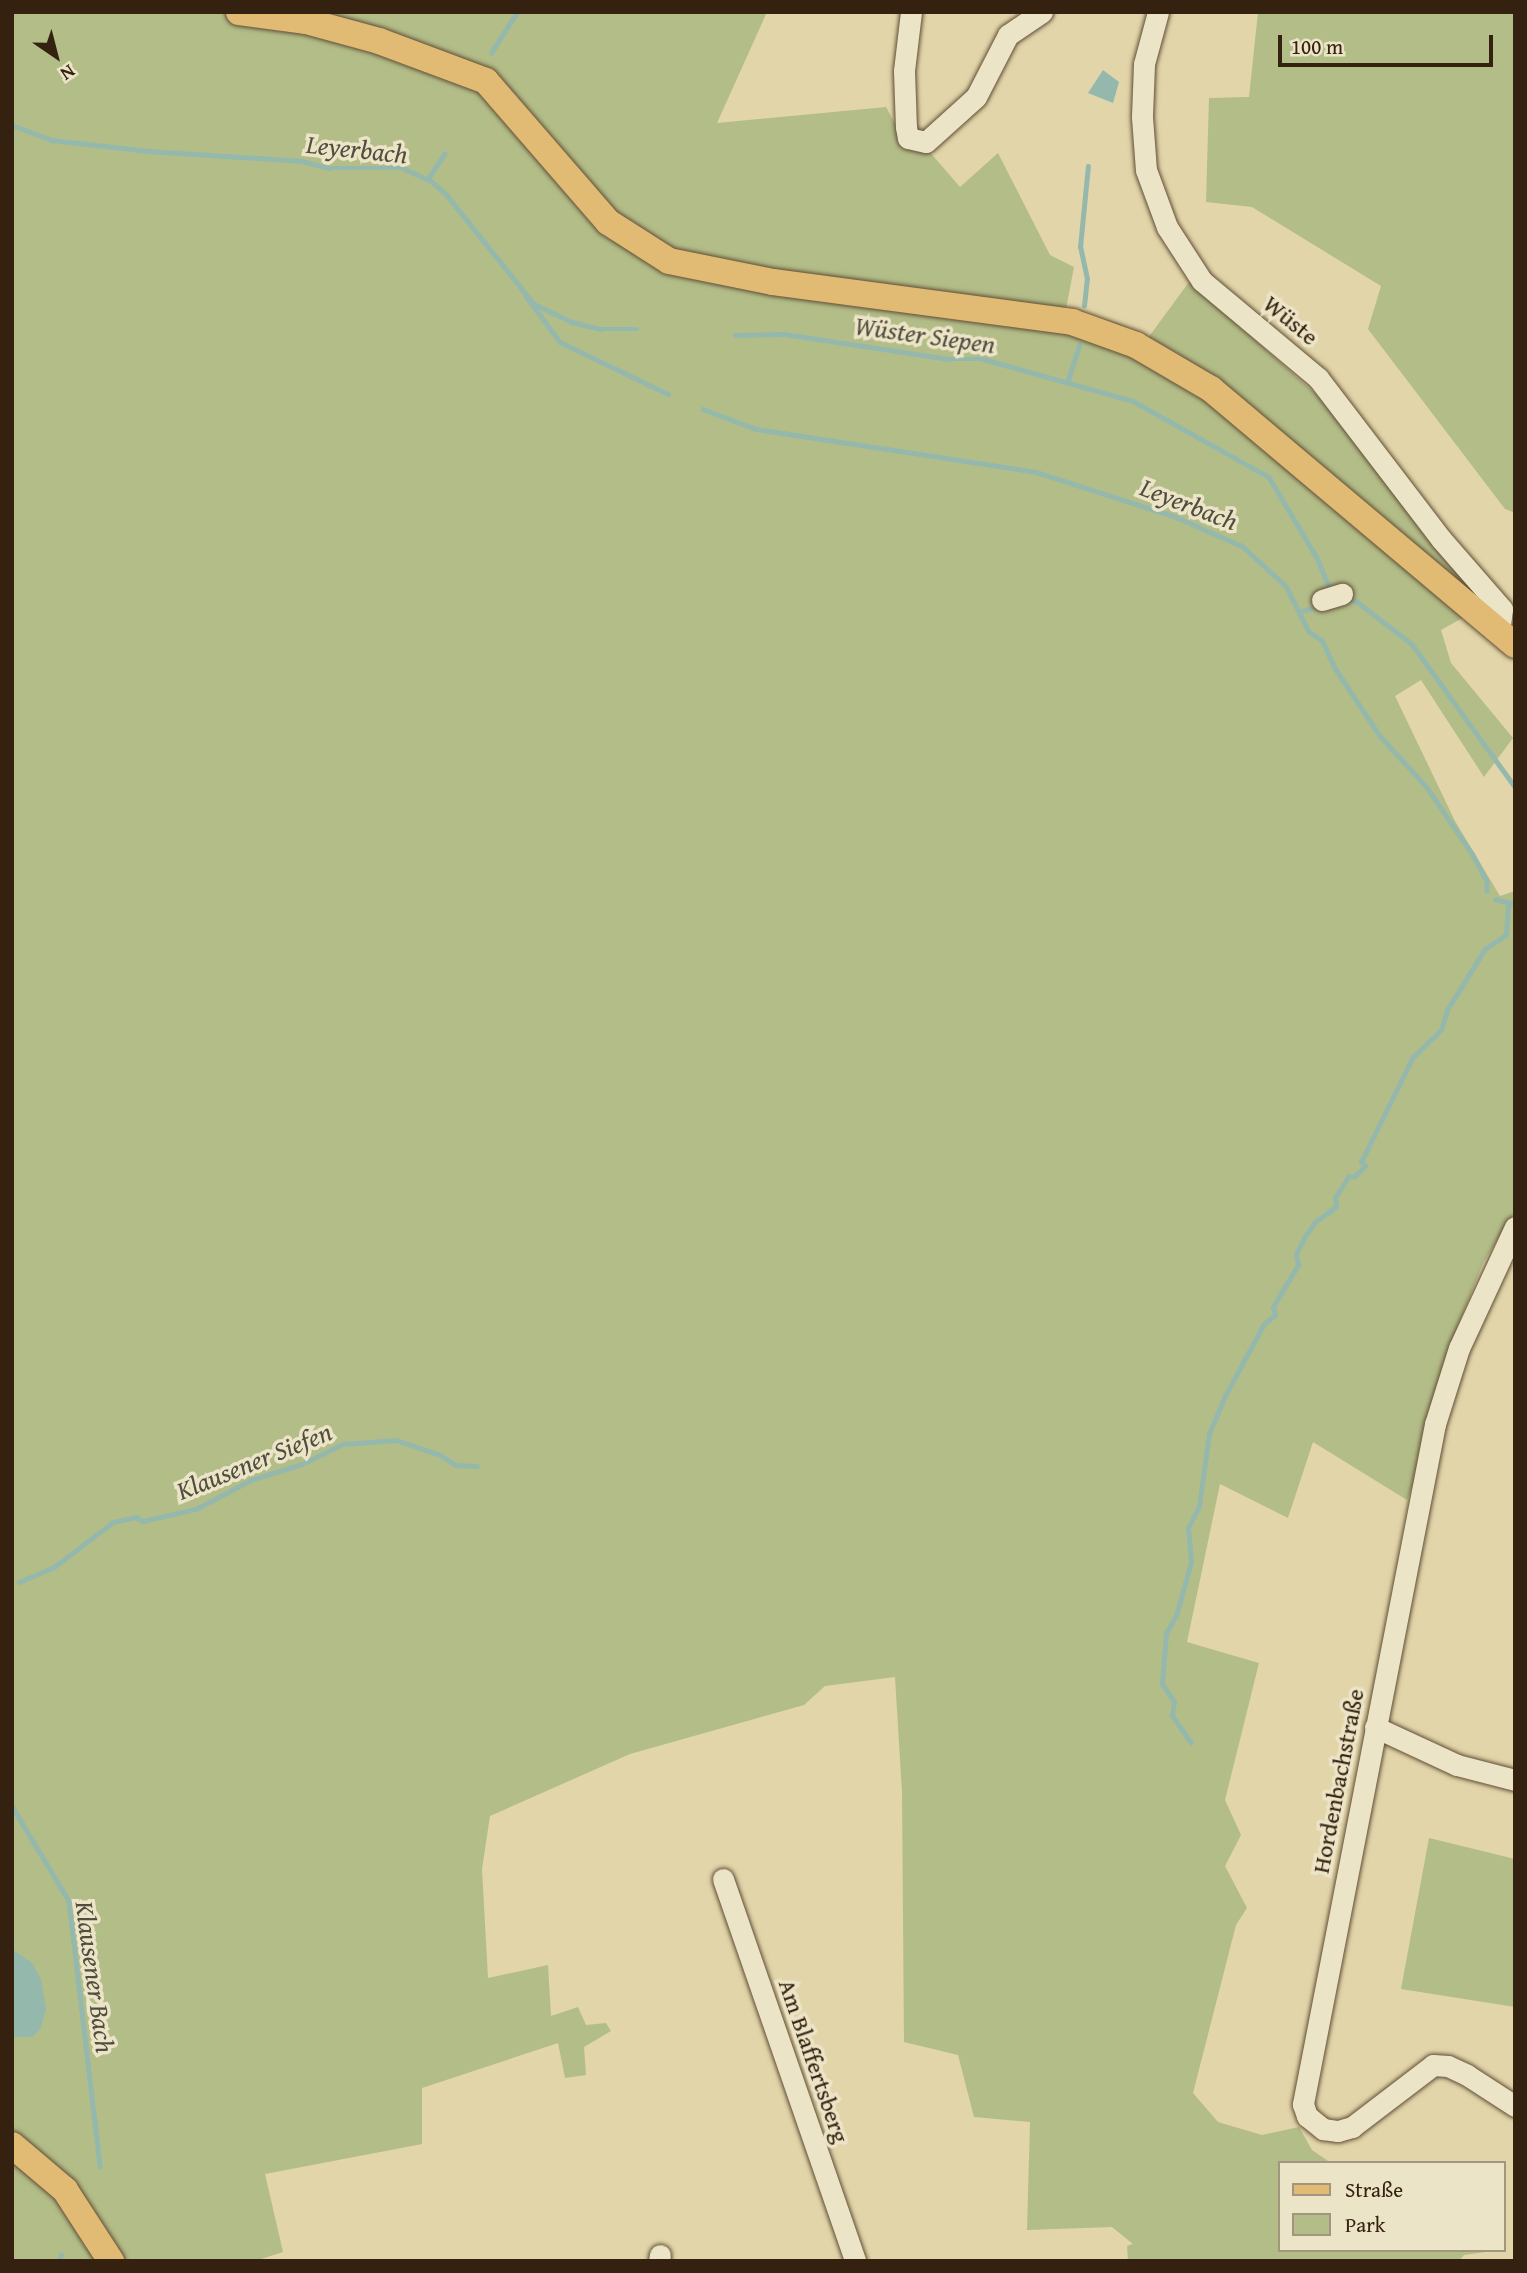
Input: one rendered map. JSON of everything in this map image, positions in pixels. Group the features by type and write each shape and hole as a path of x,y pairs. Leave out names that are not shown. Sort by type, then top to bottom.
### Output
{"main road":[{"path":"239,12 306,20 355,34 486,81 608,222 669,261 773,282 1072,322 1136,345 1211,389 1507,638"},
{"path":"12,2145 65,2190 111,2261"}],"street":[{"path":"911,12 904,71 906,127 908,138 926,142 976,97 1008,35 1042,12"},
{"name":"Wüste","path":"1158,12 1144,64 1143,117 1146,170 1167,227 1202,281 1318,378 1441,539 1502,609 1507,638"},
{"name":"Hordenbachstraße","path":"1515,1227 1459,1348 1435,1424 1303,2104 1307,2116 1323,2129 1338,2132 1352,2127 1433,2066 1448,2066 1515,2106"},
{"path":"1375,1727 1457,1765 1515,1780"},
{"name":"Am Blaffertsberg","path":"723,1879 855,2261"}],"green space":[{"path":"12,12 767,12 717,123 886,107 904,140 922,143 960,187 998,153 1050,255 1074,267 1066,309 1117,323 1148,338 1189,282 1334,410 1482,607 1441,630 1451,663 1513,738 1484,777 1421,680 1395,696 1455,821 1500,896 1515,891 1515,1211 1483,1263 1444,1361 1491,1275 1407,1500 1313,1442 1288,1518 1220,1484 1187,1642 1259,1663 1225,1800 1241,1835 1225,1866 1247,1908 1236,1925 1193,2093 1218,2122 1262,2135 1299,2127 1312,2150 1328,2161 1278,2161 1278,2252 1486,2252 1464,2255 1459,2261 1128,2261 1127,2246 1133,2244 1112,2227 1027,2230 1030,2122 974,2117 958,2055 904,2042 902,1792 895,1677 825,1686 804,1705 630,1754 490,1816 482,1869 488,1978 548,1965 551,2016 578,2007 586,2025 606,2023 611,2031 584,2047 586,2075 565,2078 558,2043 422,2088 422,2144 265,2174 283,2252 255,2261 12,2261"},
{"path":"1258,12 1515,12 1515,513 1505,509 1368,329 1381,286 1252,207 1206,202 1209,98 1249,97"},
{"path":"1429,1838 1515,1859 1515,2007 1401,1989"}],"water":[{"path":"1103,70 1119,82 1113,103 1088,93"},
{"path":"12,1949 32,1963 41,1979 46,2010 40,2030 32,2037 12,2037"}],"waterway":[{"path":"491,53 517,12"},
{"name":"Leyerbach","path":"12,125 52,140 148,151 302,161 329,168 403,168 431,181 446,194 534,304 572,322 600,329 637,329"},
{"path":"428,179 444,154"},
{"name":"Wüster Siepen","path":"1084,306 1087,279 1080,247 1088,166"},
{"path":"526,296 560,342 668,394"},
{"name":"Leyerbach","path":"735,335 784,334 950,359 983,359 1133,401 1269,477 1317,558 1332,593"},
{"name":"Wüster Siepen","path":"1067,383 1079,345"},
{"name":"Leyerbach","path":"703,409 756,429 1036,472 1176,517 1242,546 1286,586 1309,632 1322,640 1335,668 1380,736 1426,786 1473,855 1487,881 1487,891"},
{"name":"Leyerbach","path":"1345,599 1356,601 1412,644 1515,787"},
{"path":"1300,612 1320,605"},
{"path":"1495,899 1515,904"},
{"path":"1191,1743 1172,1716 1174,1702 1162,1684 1166,1633 1176,1616 1191,1562 1188,1528 1199,1506 1209,1434 1225,1396 1264,1324 1275,1315 1273,1307 1298,1265 1296,1254 1304,1238 1315,1222 1336,1207 1335,1198 1348,1177 1355,1176 1365,1166 1361,1162 1413,1057 1441,1030 1447,1010 1485,949 1506,935 1508,905"},
{"name":"Klausener Siefen","path":"19,1582 54,1567 113,1522 136,1517 143,1521 196,1509 251,1480 302,1464 343,1444 396,1440 440,1455 456,1465 477,1466"},
{"name":"Klausener Bach","path":"12,1806 69,1901 100,2166"},
{"name":"Klausener Bach","path":"59,2261 61,2255"}]}
